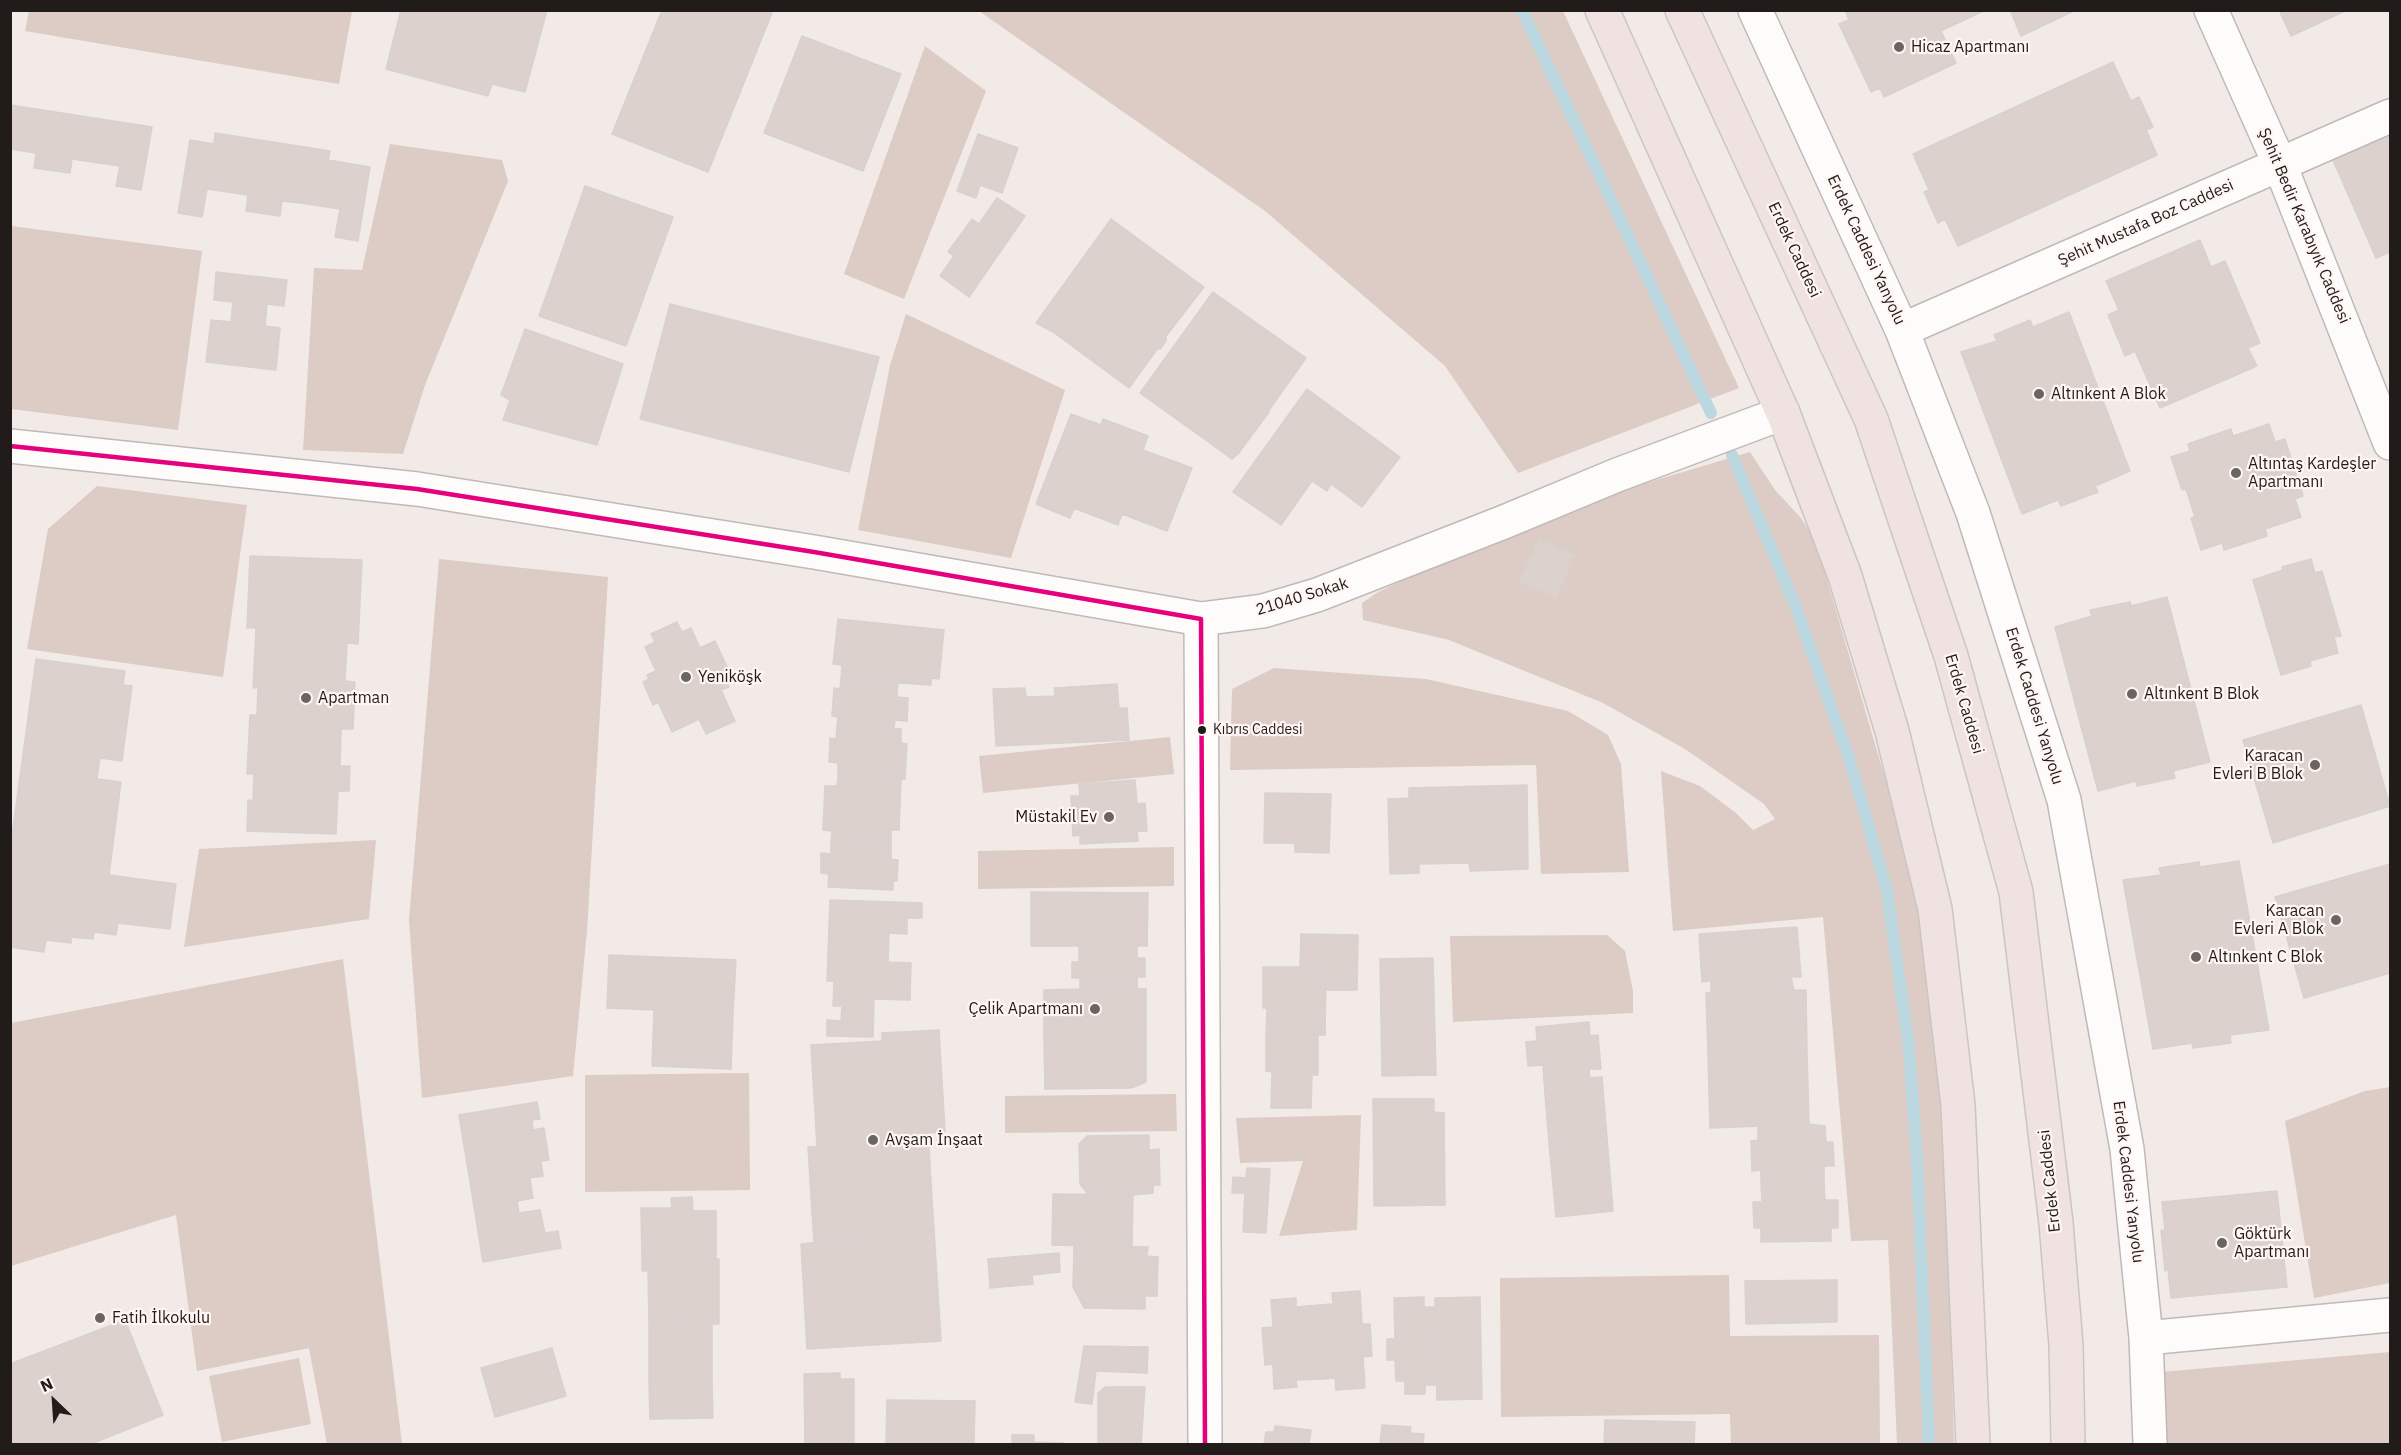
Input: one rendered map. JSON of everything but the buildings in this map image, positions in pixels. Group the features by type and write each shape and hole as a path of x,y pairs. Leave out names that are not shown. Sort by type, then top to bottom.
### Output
{"highway":[{"path":"1602,10 1783,413 1845,576 1892,730 1935,909 1958,1105 1973,1444"},
{"name":"Erdek Caddesi","path":"1682,10 1871,419 1951,656 2016,892 2056,1223 2066,1345 2068,1444"}],"street":[{"name":"Erdek Caddesi Yanyolu","path":"1755,10 1902,330 1973,513 2064,800 2127,1149 2146,1338 2150,1444"},
{"name":"Şehit Bedir Karabıyık Caddesi","path":"2211,10 2280,165 2391,443"},
{"name":"Şehit Mustafa Boz Caddesi","path":"1902,330 2391,116"},
{"name":"21040 Sokak","path":"10,446 417,489 814,552 1201,619 1263,611 1317,595 1617,475 1783,413"},
{"path":"1201,619 1205,1444"},
{"path":"2146,1338 2391,1315"}],"shaded area":[{"path":"29,10 352,11 339,84 25,31"},
{"path":"979,11 1563,11 1739,388 1518,473 1445,366 1265,211"},
{"path":"925,46 986,91 904,299 844,274"},
{"path":"390,144 502,160 508,181 425,385 403,454 303,450 314,268 362,270"},
{"path":"11,226 202,251 178,430 11,409"},
{"path":"906,314 1065,390 1011,558 858,530 890,365"},
{"path":"1750,452 1775,490 1801,518 1816,542 1896,816 1921,926 1945,1127 1954,1444 1897,1444 1888,1240 1851,1241 1823,917 1673,931 1661,771 1700,786 1736,813 1753,830 1775,819 1764,804 1685,749 1603,703 1449,640 1363,620 1362,603 1378,592 1562,508"},
{"path":"97,486 247,505 223,677 27,649 48,529"},
{"path":"439,559 608,577 587,931 573,1076 422,1098 409,920"},
{"path":"1274,668 1426,679 1568,711 1608,735 1621,764 1629,872 1541,874 1536,765 1230,770 1232,689"},
{"path":"1170,737 1174,774 983,793 979,756"},
{"path":"376,840 369,919 184,947 199,849"},
{"path":"1174,847 1174,886 978,889 978,851"},
{"path":"1607,935 1625,951 1633,991 1633,1013 1453,1022 1450,936"},
{"path":"343,959 402,1444 327,1444 309,1348 197,1371 176,1215 11,1266 11,1023"},
{"path":"749,1073 750,1190 585,1192 585,1075"},
{"path":"2390,1087 2390,1283 2314,1298 2285,1121 2365,1091"},
{"path":"1176,1094 1177,1131 1005,1133 1005,1096"},
{"path":"1361,1115 1357,1230 1279,1236 1303,1161 1240,1163 1236,1118"},
{"path":"1729,1275 1730,1336 1879,1335 1880,1444 1731,1444 1730,1414 1501,1417 1500,1278"},
{"path":"2390,1352 2390,1444 2167,1444 2161,1372"},
{"path":"299,1358 311,1424 222,1442 209,1376"}],"waterway":[{"path":"1522,10 1711,413"},
{"path":"1732,455 1795,605 1848,755 1887,890 1909,1048 1917,1159 1929,1444"}],"transit line":[{"path":"10,446 417,489 814,552 1201,619"},
{"path":"1201,619 1205,1444"}],"place":[{"name":"Hicaz Apartmanı","path":"1899,47"},
{"name":"Altınkent A Blok","path":"2039,394"},
{"name":"Altıntaş Kardeşler Apartmanı","path":"2236,473"},
{"name":"Yeniköşk","path":"686,677"},
{"name":"Altınkent B Blok","path":"2132,694"},
{"name":"Apartman","path":"306,698"},
{"name":"Kıbrıs Caddesi","path":"1202,730"},
{"name":"Karacan Evleri B Blok","path":"2315,765"},
{"name":"Müstakil Ev","path":"1109,817"},
{"name":"Karacan Evleri A Blok","path":"2336,920"},
{"name":"Altınkent C Blok","path":"2196,957"},
{"name":"Çelik Apartmanı","path":"1095,1009"},
{"name":"Avşam İnşaat","path":"873,1140"},
{"name":"Göktürk Apartmanı","path":"2222,1243"},
{"name":"Fatih İlkokulu","path":"100,1318"}]}
